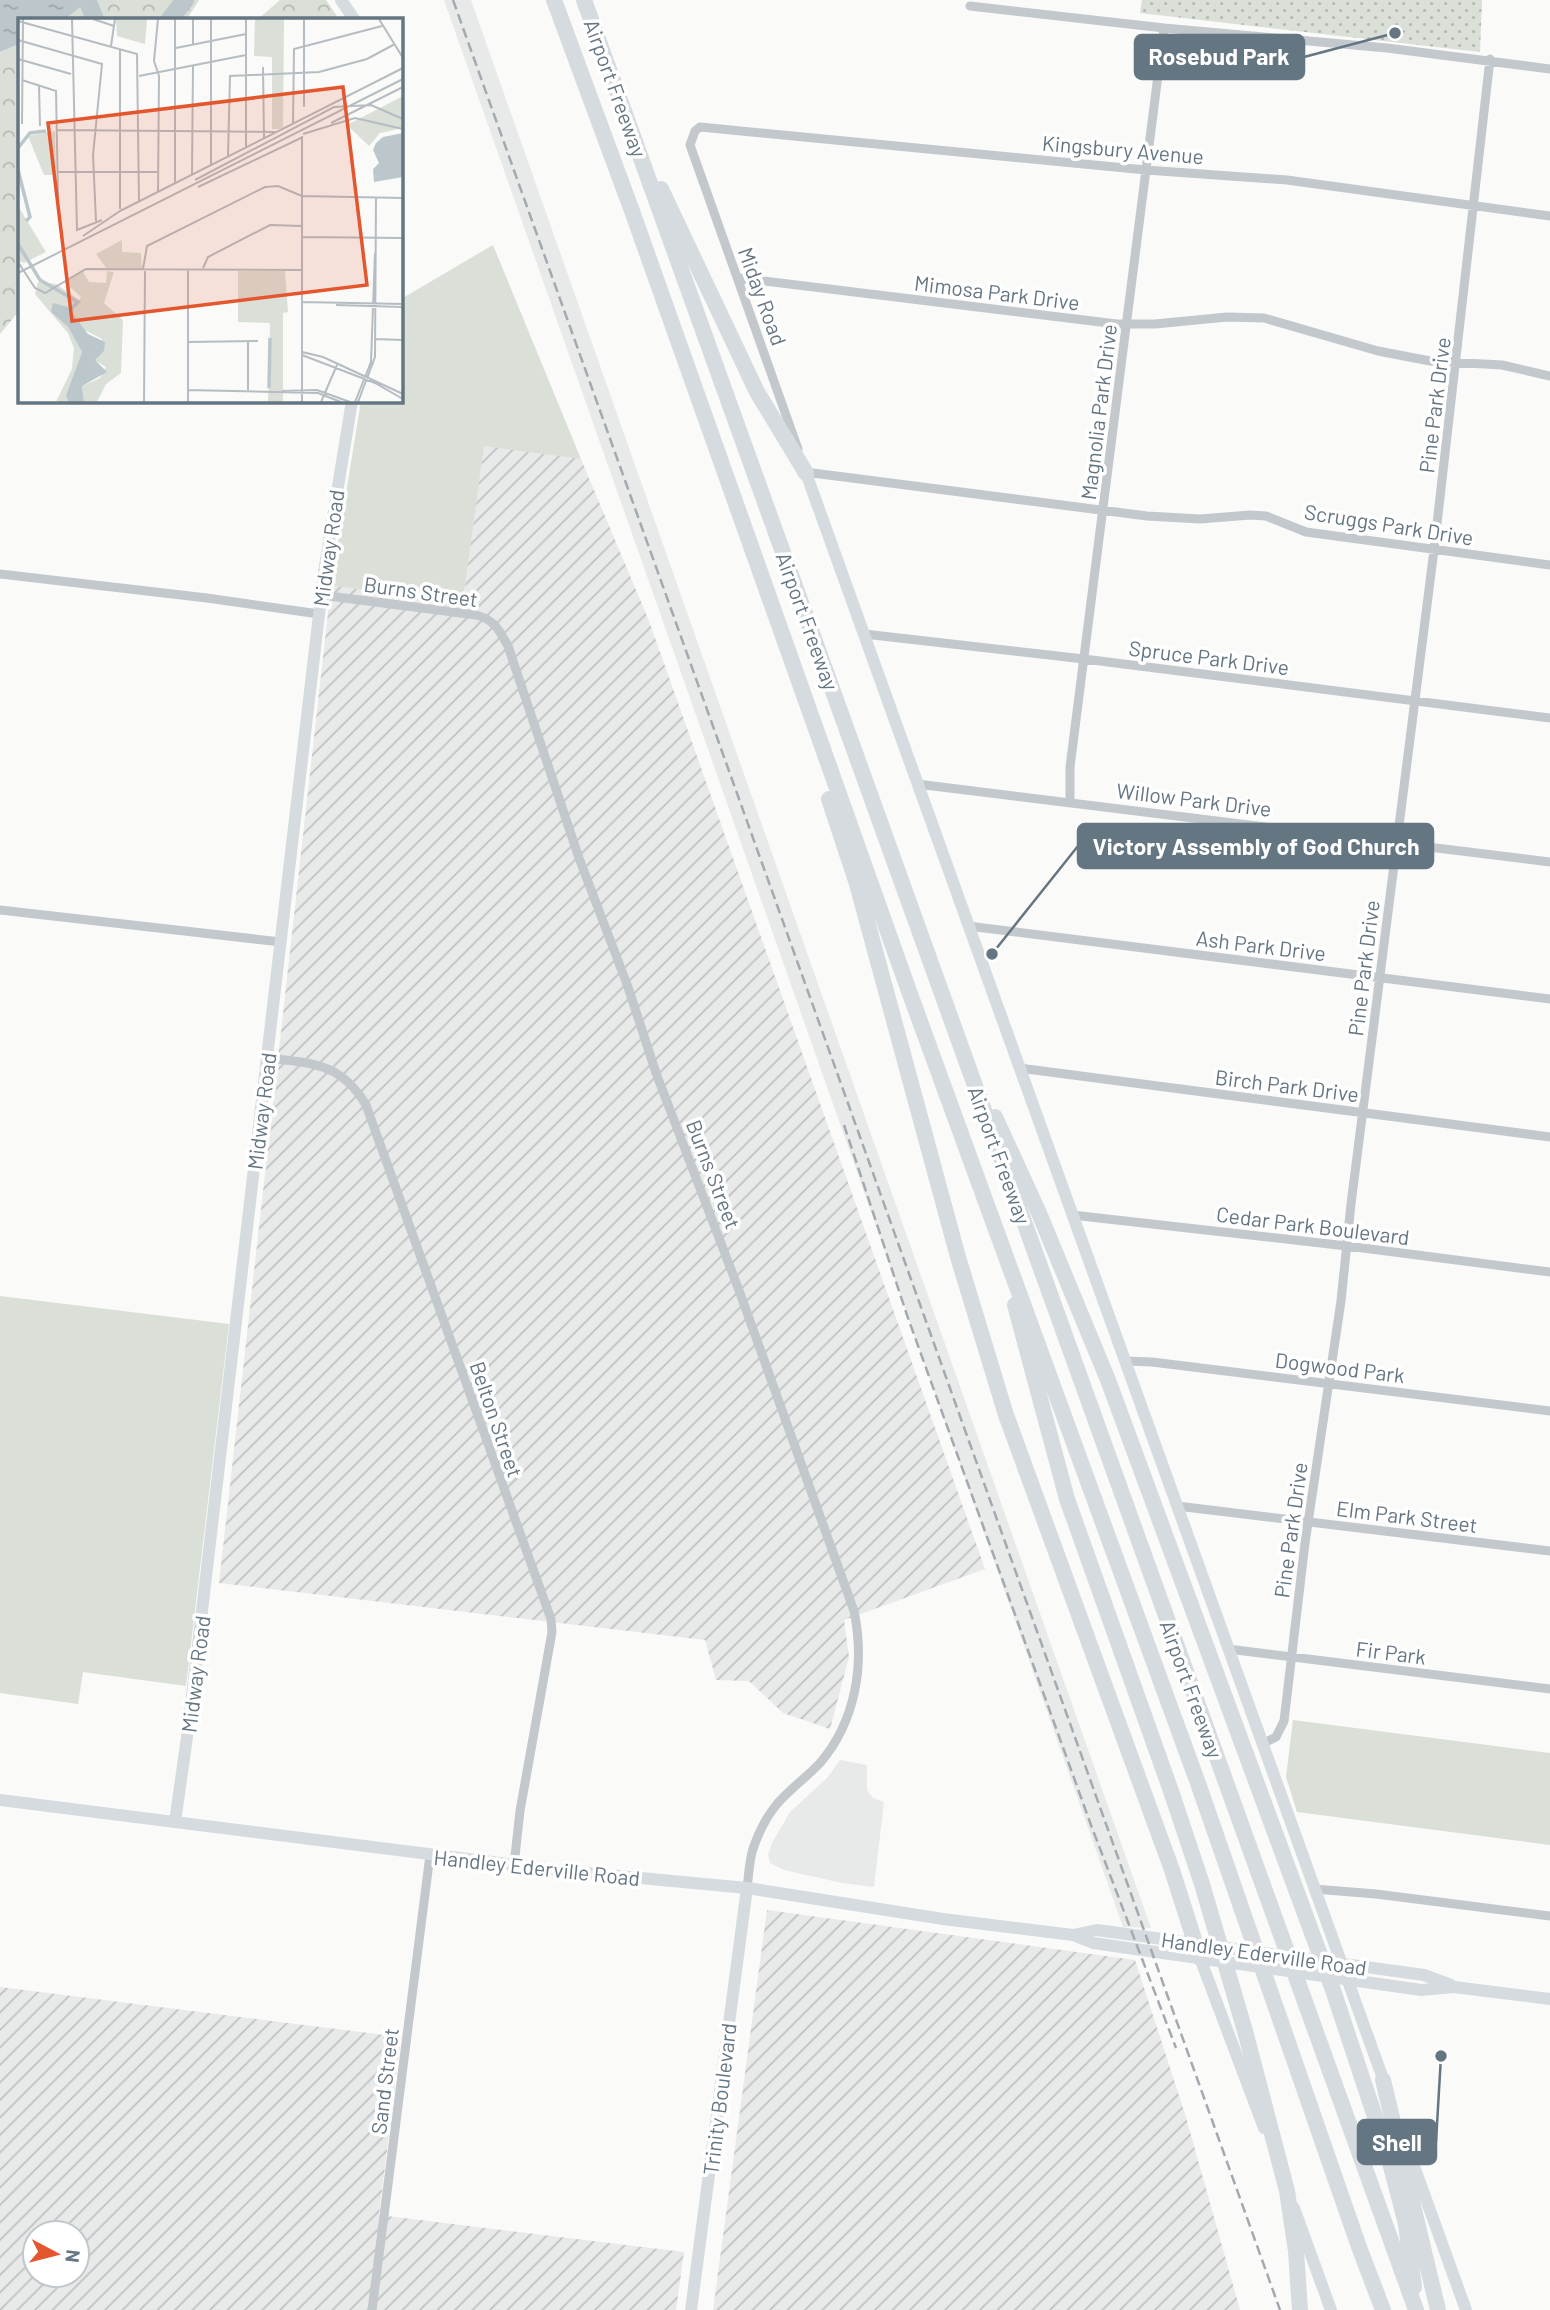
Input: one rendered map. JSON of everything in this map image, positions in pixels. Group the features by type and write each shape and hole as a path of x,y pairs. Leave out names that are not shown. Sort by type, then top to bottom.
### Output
{"highway":[{"name":"Airport Freeway","path":"554,0 632,211 813,725 1246,1916 1383,2310"},
{"name":"Airport Freeway","path":"584,0 1416,2310"},
{"path":"617,94 757,392 806,473"},
{"path":"813,725 818,763 857,884 958,1257 1006,1415 1172,1870 1197,1951"},
{"path":"974,1081 1003,1132 1090,1334 1328,1976 1389,2159 1406,2224 1416,2310"},
{"path":"989,1206 1067,1499 1171,1791 1202,1884 1245,2031 1287,2191 1296,2251 1300,2310"},
{"path":"1383,2080 1438,2310"}],"main road":[{"path":"341,0 353,18"},
{"name":"Midway Road","path":"175,1822 321,595 331,517 352,402"},
{"path":"806,473 1466,2310"},
{"name":"Handley Ederville Road","path":"0,1800 514,1865 747,1888 943,1919 1073,1935 1097,1930 1346,1979 1421,1990 1454,1987 1550,1999"},
{"name":"Trinity Boulevard","path":"691,2310 747,1888"},
{"path":"1197,1951 1331,2310"},
{"name":"Handley Ederville Road","path":"1197,1951 1341,1964 1424,1975 1454,1987"}],"street":[{"path":"970,6 1490,60 1550,69"},
{"name":"Magnolia Park Drive","path":"1070,801 1070,767 1164,28"},
{"name":"Pine Park Drive","path":"1262,1744 1276,1737 1283,1728 1308,1521 1347,1246 1434,550 1490,60"},
{"name":"Kingsbury Avenue","path":"695,131 707,126 1146,170 1287,180 1550,216"},
{"name":"Miday Road","path":"695,131 690,145 806,473"},
{"name":"Mimosa Park Drive","path":"739,278 1127,324 1227,317 1264,318 1378,351 1430,361 1502,365 1550,376"},
{"name":"Scruggs Park Drive","path":"806,473 1147,516 1199,519 1266,516 1306,532 1550,565"},
{"path":"0,574 319,614"},
{"name":"Burns Street","path":"321,595 477,615 496,624 508,646 579,858 628,986 656,1073 740,1293 854,1611 859,1670 854,1696 841,1730 820,1762 778,1803 765,1824 753,1848 747,1888"},
{"name":"Spruce Park Drive","path":"864,634 1550,718"},
{"name":"Willow Park Drive","path":"918,784 1550,862"},
{"path":"0,910 281,942"},
{"name":"Ash Park Drive","path":"968,926 1550,999"},
{"name":"Belton Street","path":"267,1058 311,1063 332,1070 349,1082 366,1105 551,1619 552,1632 520,1811 514,1865"},
{"name":"Birch Park Drive","path":"1019,1068 1550,1137"},
{"name":"Cedar Park Boulevard","path":"1072,1215 1550,1272"},
{"name":"Dogwood Park","path":"1125,1361 1329,1383 1550,1412"},
{"name":"Elm Park Street","path":"1177,1506 1550,1551"},
{"name":"Fir Park","path":"1228,1649 1550,1689"},
{"name":"Sand Street","path":"372,2310 430,1855"},
{"path":"1314,1889 1550,1916"}],"shaded area":[{"path":"444,0 471,0 1151,1928 1123,1927"},
{"path":"484,445 581,459 649,621 985,1569 844,1620 849,1657 830,1729 783,1713 749,1681 716,1680 705,1640 219,1583 331,586 463,601"},
{"path":"840,1760 867,1765 867,1790 873,1798 884,1802 874,1887 784,1870 770,1863 768,1854 772,1843 790,1812 827,1778"},
{"path":"767,1910 1135,1960 1185,2114 1240,2310 713,2310"},
{"path":"0,1987 401,2037 379,2215 684,2252 676,2310 0,2310"}],"green space":[{"path":"90,0 199,0 188,18 66,18"},
{"path":"280,0 326,0 338,18 259,18"},
{"path":"1142,0 1482,0 1480,52 1140,13"},
{"path":"18,44 18,312 0,334 0,52"},
{"path":"493,245 581,459 484,446 463,601 331,586 361,402 402,402 402,298"},
{"path":"0,1296 229,1324 186,1686 83,1672 78,1704 0,1693"},
{"path":"1293,1720 1550,1753 1550,1845 1297,1812 1286,1777"}],"water":[{"path":"0,0 90,0 66,18 18,18 18,44 0,52"}],"waterway":[{"path":"87,0 95,18"},
{"path":"171,18 185,0"}],"railway":[{"path":"453,0 1280,2310"},
{"path":"844,1125 908,1318 1091,1825 1176,2048"}],"place":[{"name":"Rosebud Park","path":"1395,33"},
{"name":"Victory Assembly of God Church","path":"992,954"},
{"name":"Shell","path":"1441,2056"}]}
